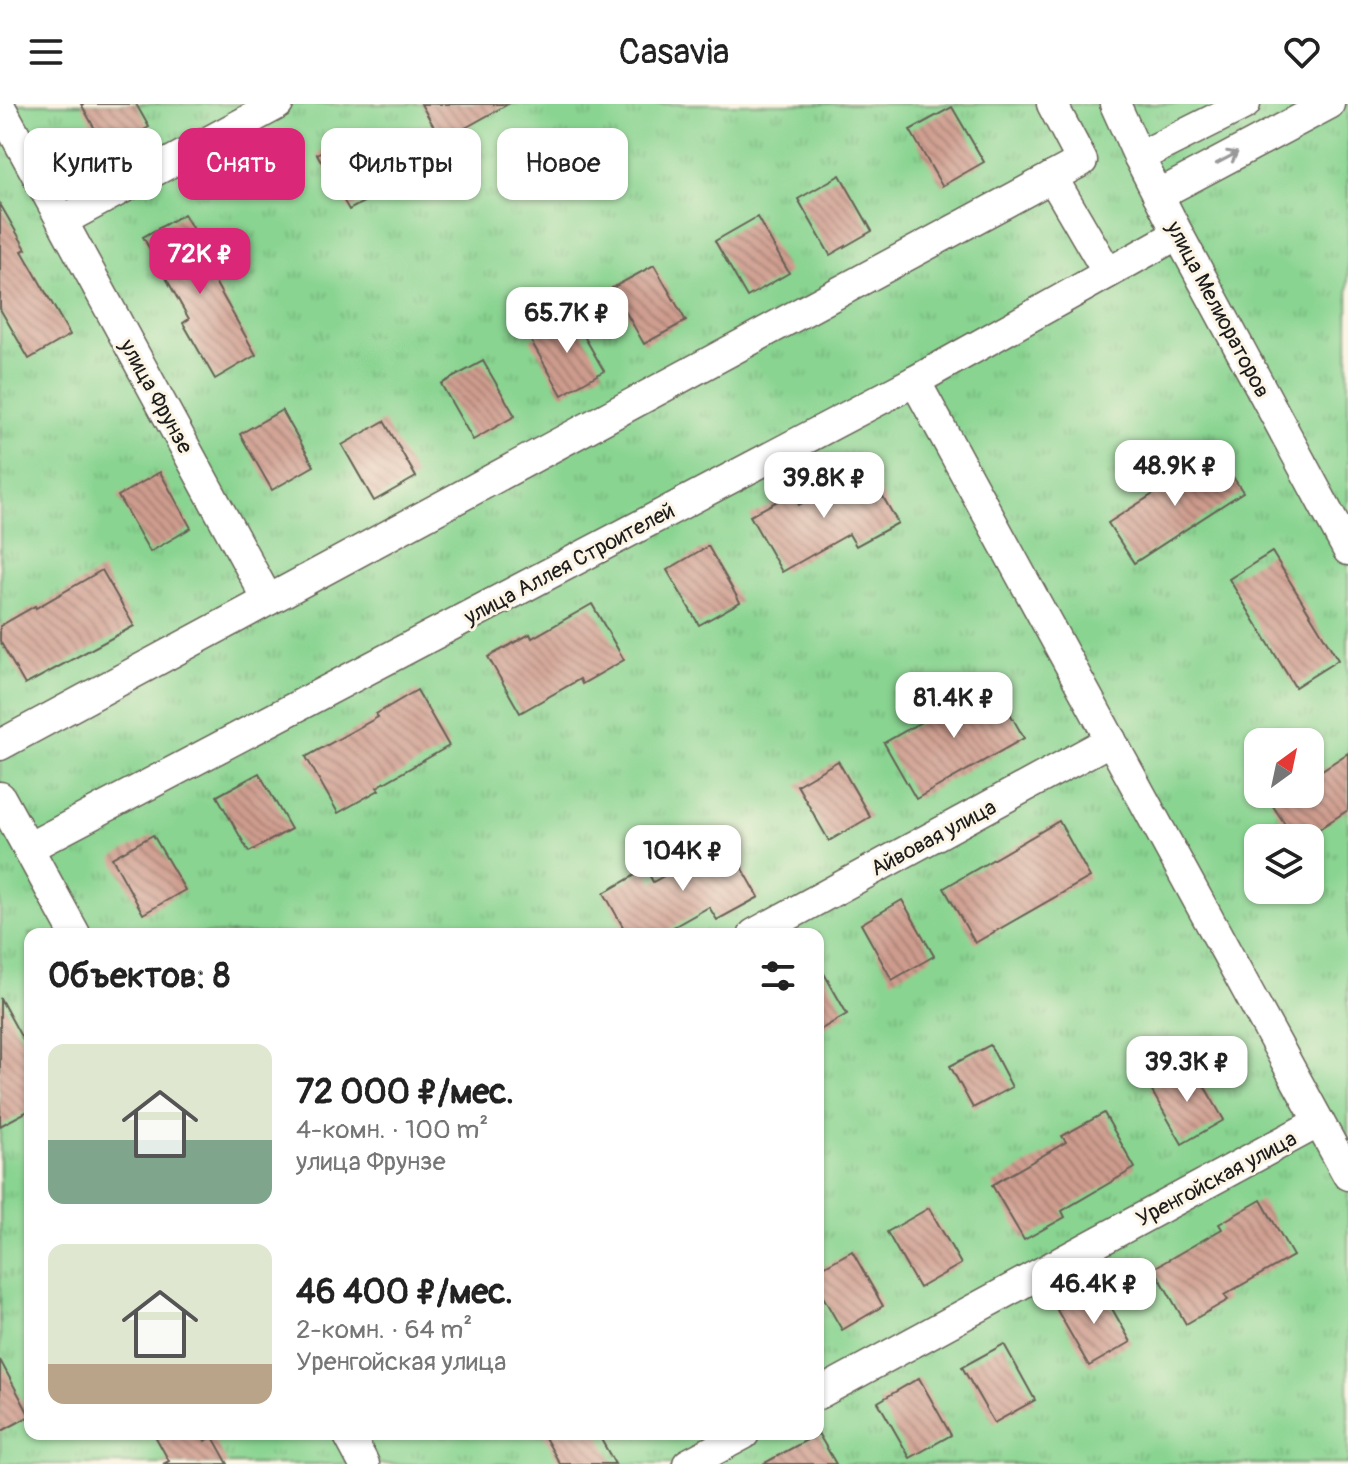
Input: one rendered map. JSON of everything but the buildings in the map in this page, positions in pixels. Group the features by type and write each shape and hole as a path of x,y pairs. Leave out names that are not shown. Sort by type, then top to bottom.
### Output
{"street":[{"path":"62,221 278,104"},
{"path":"0,745 1082,161 1052,104"},
{"name":"улица Мелиораторов","path":"1115,104 1178,234 1348,550"},
{"path":"1139,157 1245,104"},
{"path":"1158,195 1329,104"},
{"name":"улица Фрунзе","path":"0,107 268,600"},
{"path":"1052,177 1108,273"},
{"name":"улица Аллея Строителей","path":"28,848 915,381 1178,234"},
{"path":"915,381 1348,1175"},
{"name":"Айвовая улица","path":"765,928 1111,740"},
{"path":"0,797 72,928"},
{"name":"Уренгойская улица","path":"824,1391 1319,1122"},
{"path":"351,1440 364,1464"},
{"path":"688,1464 733,1440"}],"green space":[{"path":"0,104 1348,104 1348,1464 0,1464"}]}
